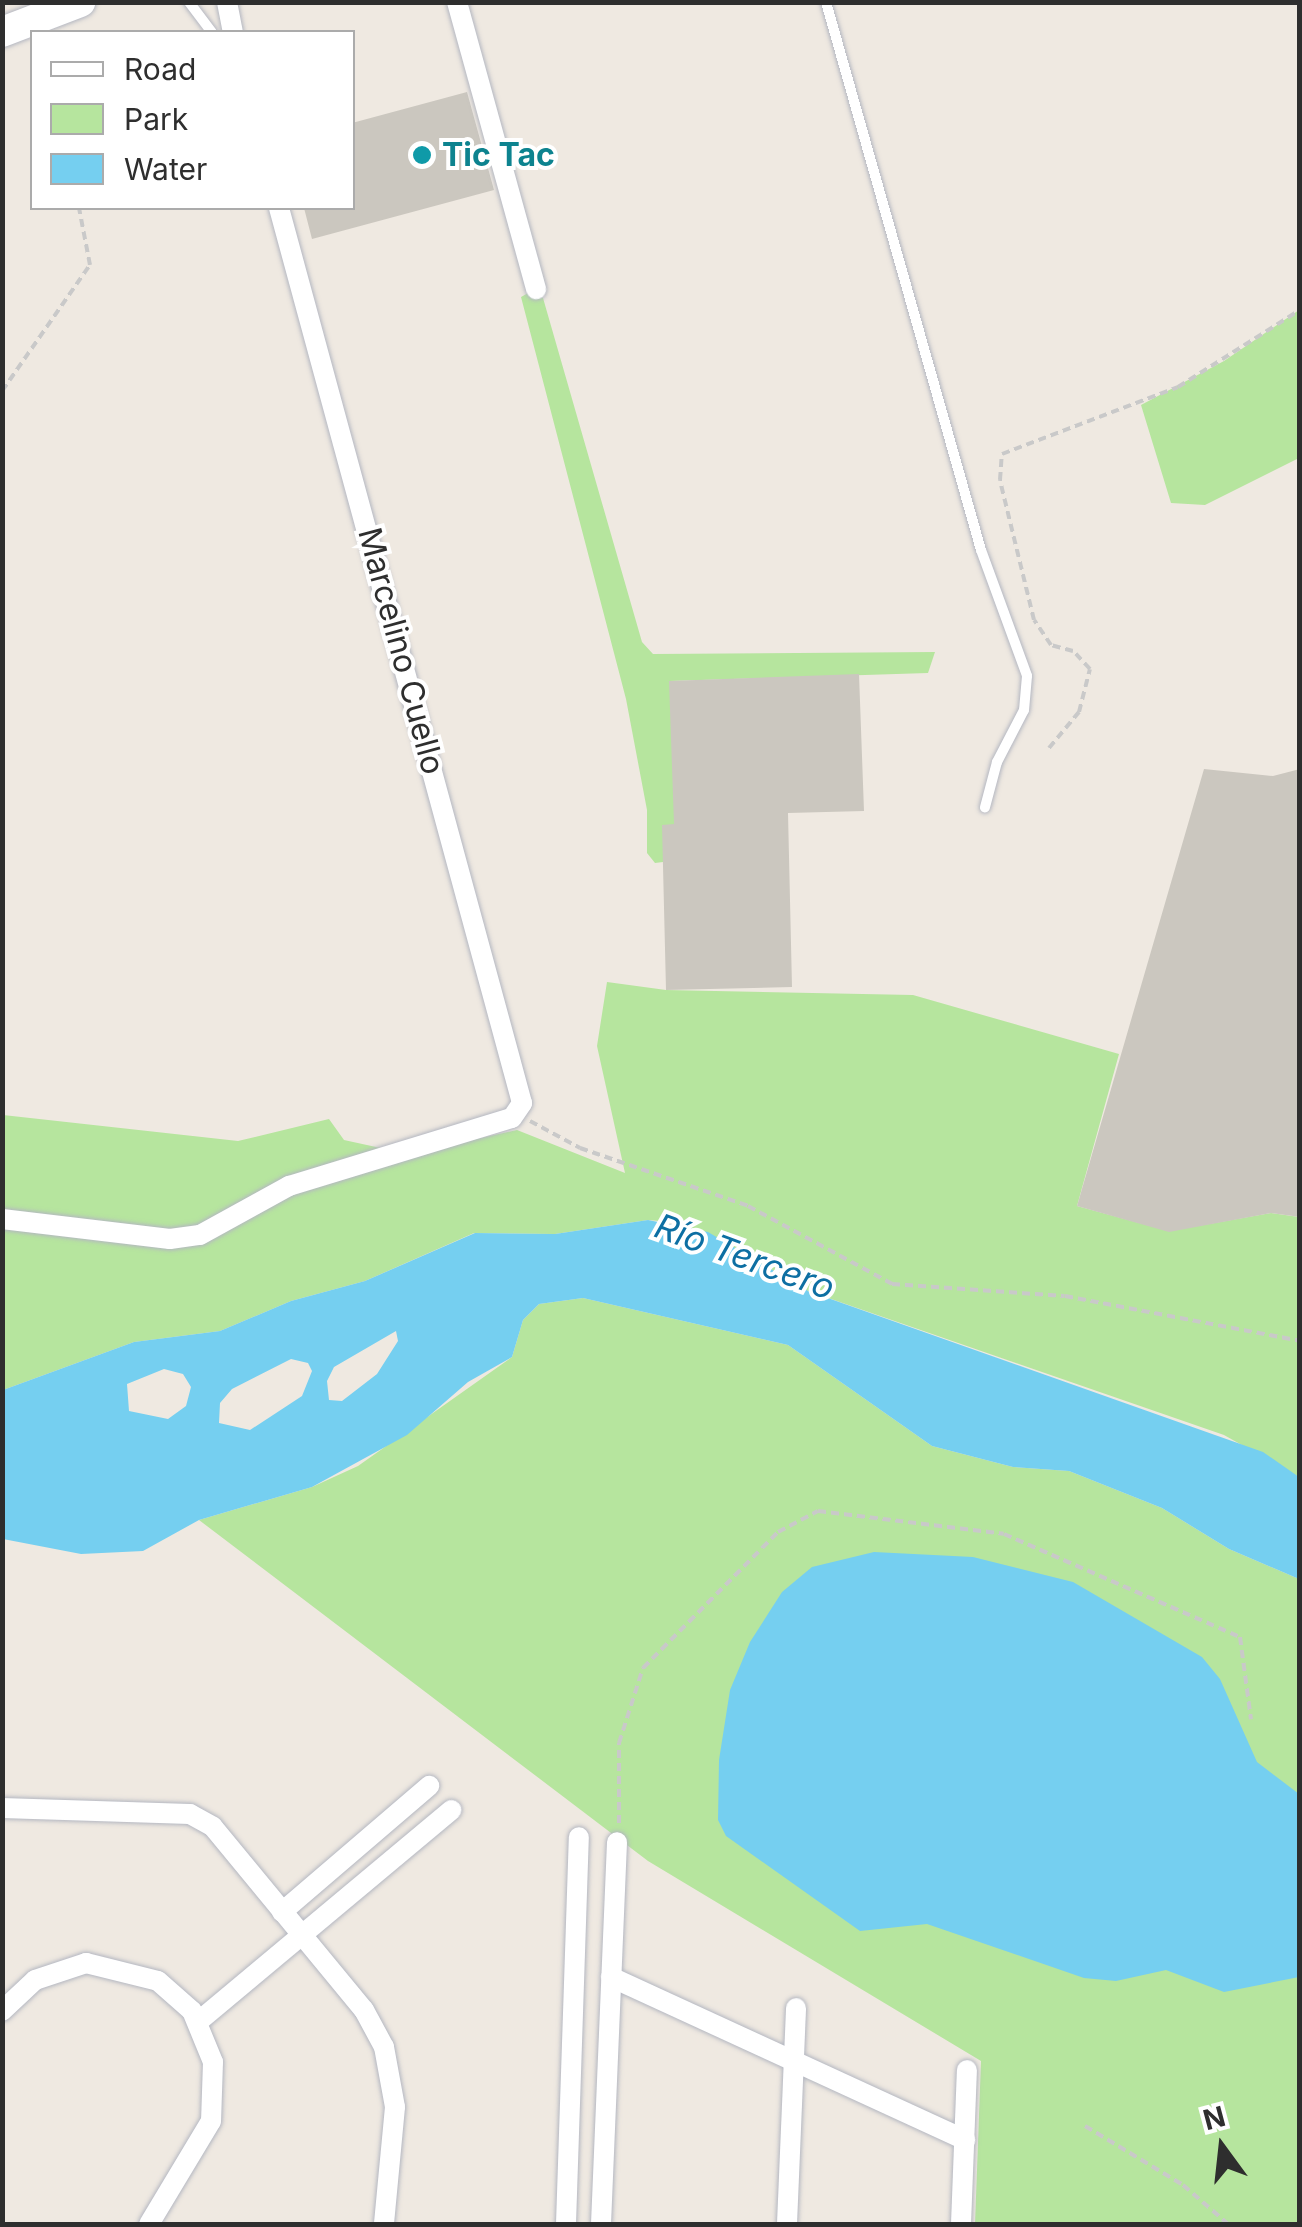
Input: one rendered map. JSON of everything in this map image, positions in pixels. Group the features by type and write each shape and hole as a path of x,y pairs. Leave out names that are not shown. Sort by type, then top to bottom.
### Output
{"main road":[{"path":"2,32 80,2"}],"street":[{"path":"227,2 233,30"},
{"path":"457,2 536,289"},
{"name":"Marcelino Cuello","path":"280,210 520,1103"},
{"path":"2,1219 170,1238 200,1235 324,1172 520,1103"},
{"path":"282,1912 429,1786"},
{"path":"2,1808 202,1818 364,2010 390,2066 395,2108 384,2224"},
{"path":"199,2021 452,1810"},
{"path":"566,2224 578,1837"},
{"path":"600,2224 617,1842"},
{"path":"2,2012 57,1969 98,1963 158,1980 199,2021 213,2062 211,2122 149,2224"},
{"path":"611,1977 965,2140"},
{"path":"788,2224 796,2008"},
{"path":"962,2224 967,2070"}],"lane":[{"path":"189,2 210,30"},
{"path":"826,2 981,550 1027,676 1024,710 997,762 986,808"}],"path":[{"path":"2,391 90,264 79,210"},
{"path":"1049,748 1079,712 1090,669 1074,651 1051,645 1034,620 1000,480 1002,454 1178,388 1300,310"},
{"path":"520,1103 547,1135 748,1206 892,1284 1065,1296 1300,1341"},
{"path":"617,1842 619,1743 643,1668 778,1532 818,1512 1004,1534 1240,1638 1251,1719"},
{"path":"1085,2126 1183,2184 1228,2224"}],"green space":[{"path":"530,292 543,298 642,642 653,654 935,652 928,673 670,681 675,824 663,862 655,863 647,853 647,810 626,699 521,297"},
{"path":"1299,310 1299,458 1205,505 1171,503 1141,405 1224,361"},
{"path":"607,982 666,990 913,995 1119,1054 1077,1206 1169,1231 1271,1213 1299,1217 1299,1477 1224,1435 808,1291 683,1223 648,1220 555,1234 474,1233 365,1281 291,1301 220,1331 134,1342 3,1390 3,1115 238,1141 329,1119 344,1140 408,1154 517,1130 625,1173 597,1046"},
{"path":"583,1298 788,1345 932,1446 1013,1467 1069,1471 1162,1508 1229,1549 1299,1579 1299,2224 975,2224 981,2061 648,1861 199,1520 312,1487 358,1466 512,1357 523,1320 539,1304"}],"water":[{"name":"Río Tercero","path":"648,1220 708,1232 808,1291 1263,1452 1299,1477 1299,1579 1229,1549 1162,1508 1069,1471 1013,1467 932,1446 788,1345 583,1298 539,1304 523,1320 512,1357 468,1382 407,1435 312,1487 199,1520 143,1551 81,1554 3,1539 3,1390 134,1342 220,1331 291,1301 365,1281 475,1233 555,1234","holes":["396,1331 398,1341 377,1374 342,1401 329,1400 327,1381 334,1367","291,1359 308,1363 312,1371 302,1396 250,1430 219,1423 220,1403 232,1389","164,1369 183,1374 191,1387 186,1406 168,1419 129,1411 127,1384"]},
{"path":"874,1552 973,1557 1073,1582 1202,1657 1220,1679 1257,1762 1299,1794 1299,1977 1224,1992 1166,1970 1116,1981 1084,1978 927,1924 860,1931 726,1836 718,1820 719,1760 730,1690 750,1642 782,1592 812,1567"}],"building":[{"name":"Tic Tac","path":"467,92 494,190 312,239 305,210 355,210 355,122"},
{"path":"859,674 864,811 788,813 792,987 666,990 662,825 674,824 669,681"},
{"path":"1204,769 1273,776 1300,769 1300,1217 1271,1213 1169,1232 1077,1206"}],"place":[{"name":"Tic Tac","path":"422,155"}]}
